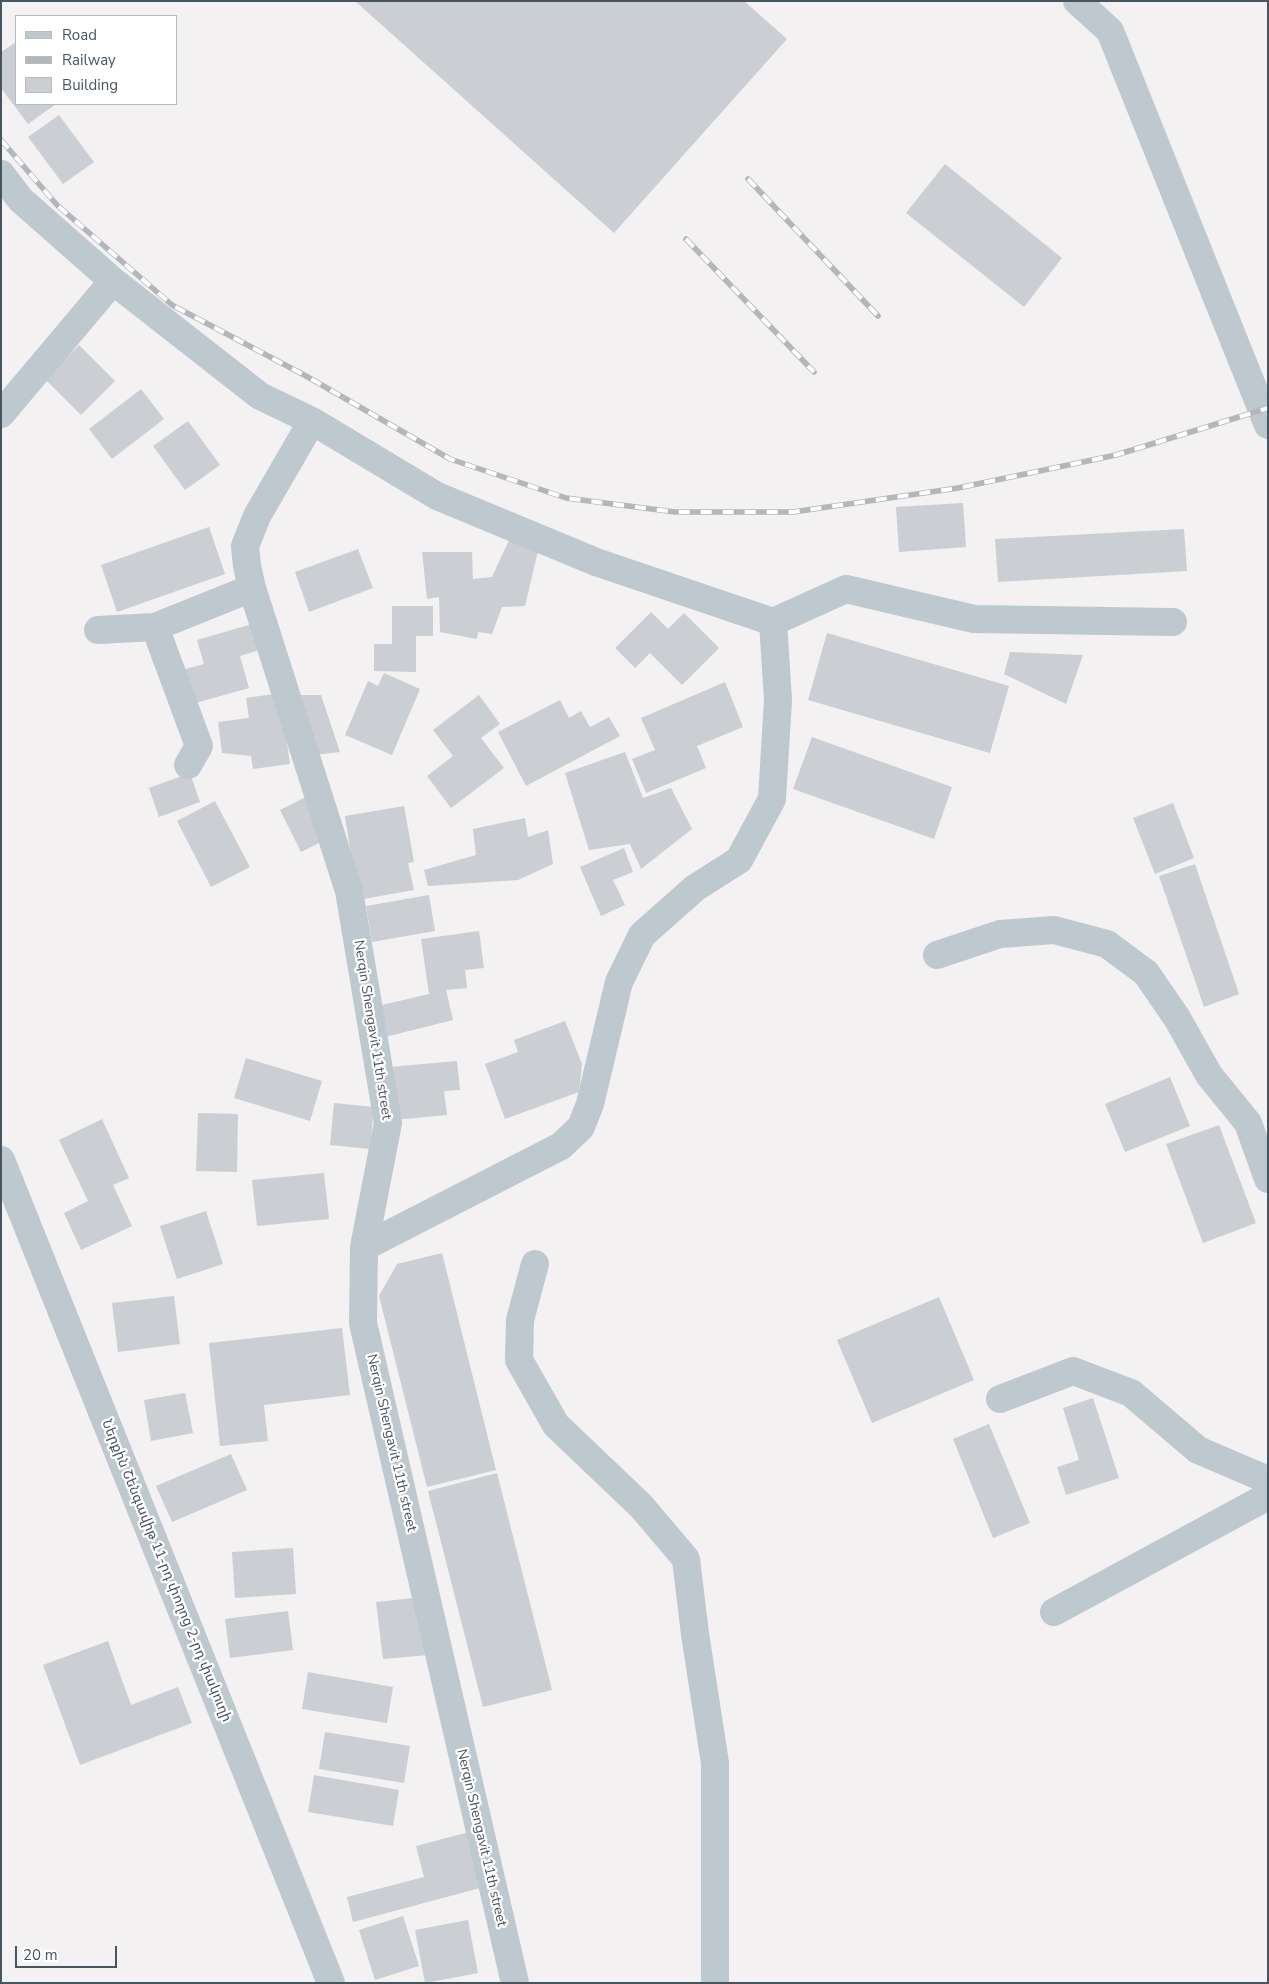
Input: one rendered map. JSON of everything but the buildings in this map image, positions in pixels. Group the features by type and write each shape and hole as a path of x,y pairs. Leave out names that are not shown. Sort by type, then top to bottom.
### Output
{"street":[{"path":"1077,1 1110,32 1268,425"},
{"path":"1,174 21,200 113,281 260,396 312,422 437,496 596,562 773,622 846,589 974,618 1174,622"},
{"path":"1,414 113,281"},
{"name":"Nerqin Shengavit 11th street","path":"312,422 257,516 245,546 252,588 349,891 388,1123 364,1247 363,1323 515,1983"},
{"path":"98,630 155,627 252,588"},
{"path":"364,1247 561,1146 581,1127 590,1104 618,982 642,935 695,888 739,860 772,799 778,700 773,622"},
{"path":"155,627 199,746 188,765"},
{"path":"937,955 1000,934 1054,930 1107,944 1146,972 1177,1018 1210,1075 1248,1123 1268,1179"},
{"name":"Ներքին Շենգավիթ 11-րդ փողոց 2-րդ փակուղի","path":"1,1160 332,1983"},
{"path":"535,1264 520,1320 519,1360 556,1424 641,1506 686,1559 694,1634 715,1763 715,1983"},
{"path":"1000,1399 1073,1371 1131,1393 1198,1450 1268,1480"},
{"path":"1054,1612 1268,1496"}],"railway":[{"path":"1,140 57,205 172,305 306,376 450,459 566,498 675,512 793,512 958,488 1116,455 1268,408"},
{"path":"748,179 878,316"},
{"path":"686,239 814,372"}]}
